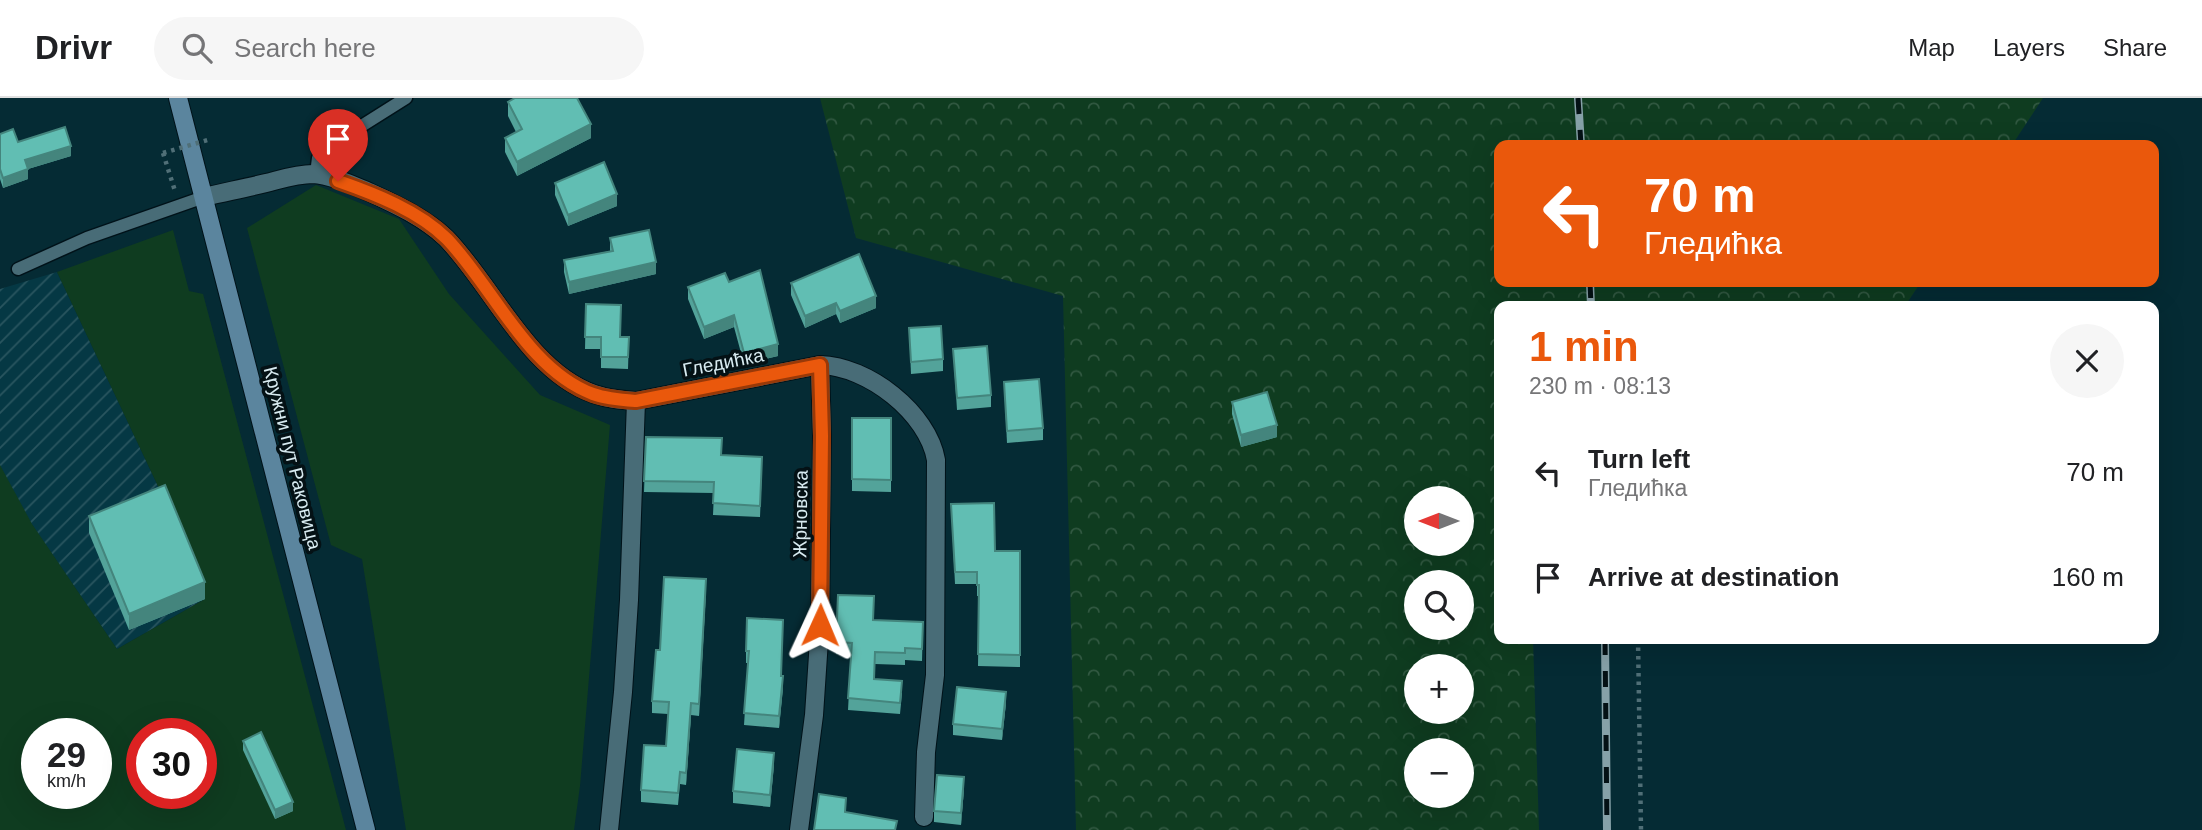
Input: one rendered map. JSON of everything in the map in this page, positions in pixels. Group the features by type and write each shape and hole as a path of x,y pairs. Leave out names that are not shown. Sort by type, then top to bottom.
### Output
{"main road":[{"name":"Кружни пут Раковица","path":"178,98 366,830"}],"street":[{"name":"Гледићка","path":"204,197 286,178 316,174 381,198 433,228 447,240 532,349 562,376 597,396 636,401 820,365 844,367 870,379 919,420 934,451 937,488 935,675 926,752 924,817"},
{"name":"Жрновска","path":"799,830 814,715 820,625 820,365"},
{"path":"609,830 625,666 636,401"}],"lane":[{"path":"316,174 316,163 325,149 406,98"},
{"path":"18,269 87,238 204,197"}],"path":[{"path":"180,205 163,153 211,139"},
{"path":"1638,644 1641,830"}],"shaded area":[{"path":"57,272 165,501 205,599 117,649 28,519 0,467 0,289"}],"green space":[{"path":"820,98 2043,98 2015,140 1494,140 1494,287 1918,287 1908,301 1494,301 1494,644 1533,644 1539,830 1076,830 1063,296 856,238"},
{"path":"316,185 399,219 449,294 540,395 610,425 574,830 406,830 362,559 331,545 247,228"},
{"path":"173,230 189,291 203,294 346,830 0,830 0,465 32,524 117,649 205,599 165,501 57,272"}],"building":[{"path":"515,98 577,98 591,124 517,162 505,138 522,129 508,102"},
{"path":"65,127 71,146 25,160 28,169 3,178 0,169 0,134 13,129 18,142"},
{"path":"604,162 617,194 568,215 555,183"},
{"path":"649,230 656,262 569,282 564,260 613,251 610,238"},
{"path":"859,254 876,296 840,311 836,303 805,316 791,283"},
{"path":"760,270 778,344 744,353 734,315 704,327 688,287 725,273 729,282"},
{"path":"586,304 621,305 620,337 629,337 628,357 601,357 601,337 585,337"},
{"path":"941,326 943,359 911,362 909,328"},
{"path":"987,346 991,395 957,398 953,349"},
{"path":"1039,379 1043,428 1007,431 1004,382"},
{"path":"1267,392 1277,425 1241,435 1232,402"},
{"path":"852,418 891,418 891,480 852,479"},
{"path":"646,437 722,438 721,455 762,457 760,506 713,503 714,482 644,481"},
{"path":"165,485 205,582 129,614 89,516"},
{"path":"994,503 995,551 1020,551 1020,655 978,654 977,572 955,572 951,504"},
{"path":"664,577 706,579 699,704 691,703 686,773 680,772 678,793 641,790 644,745 666,746 669,702 652,701 656,650 660,650"},
{"path":"838,595 874,596 873,620 923,622 922,649 905,648 905,653 875,652 874,679 902,681 900,703 848,698 852,643 836,642"},
{"path":"747,618 783,620 783,676 779,716 744,713 749,651 746,651"},
{"path":"957,687 1006,692 1002,729 953,724"},
{"path":"261,732 293,802 275,810 243,741"},
{"path":"737,749 774,753 770,795 733,791"},
{"path":"937,775 964,777 961,813 934,811"},
{"path":"819,794 846,798 845,812 897,821 895,830 814,830"}],"railway":[{"path":"1578,98 1581,140"},
{"path":"1590,287 1591,301"},
{"path":"1605,644 1607,830"}],"route":[{"path":"338,181 407,211 441,234 484,283 532,349 562,376 597,396 636,401 820,365 820,625"}]}
